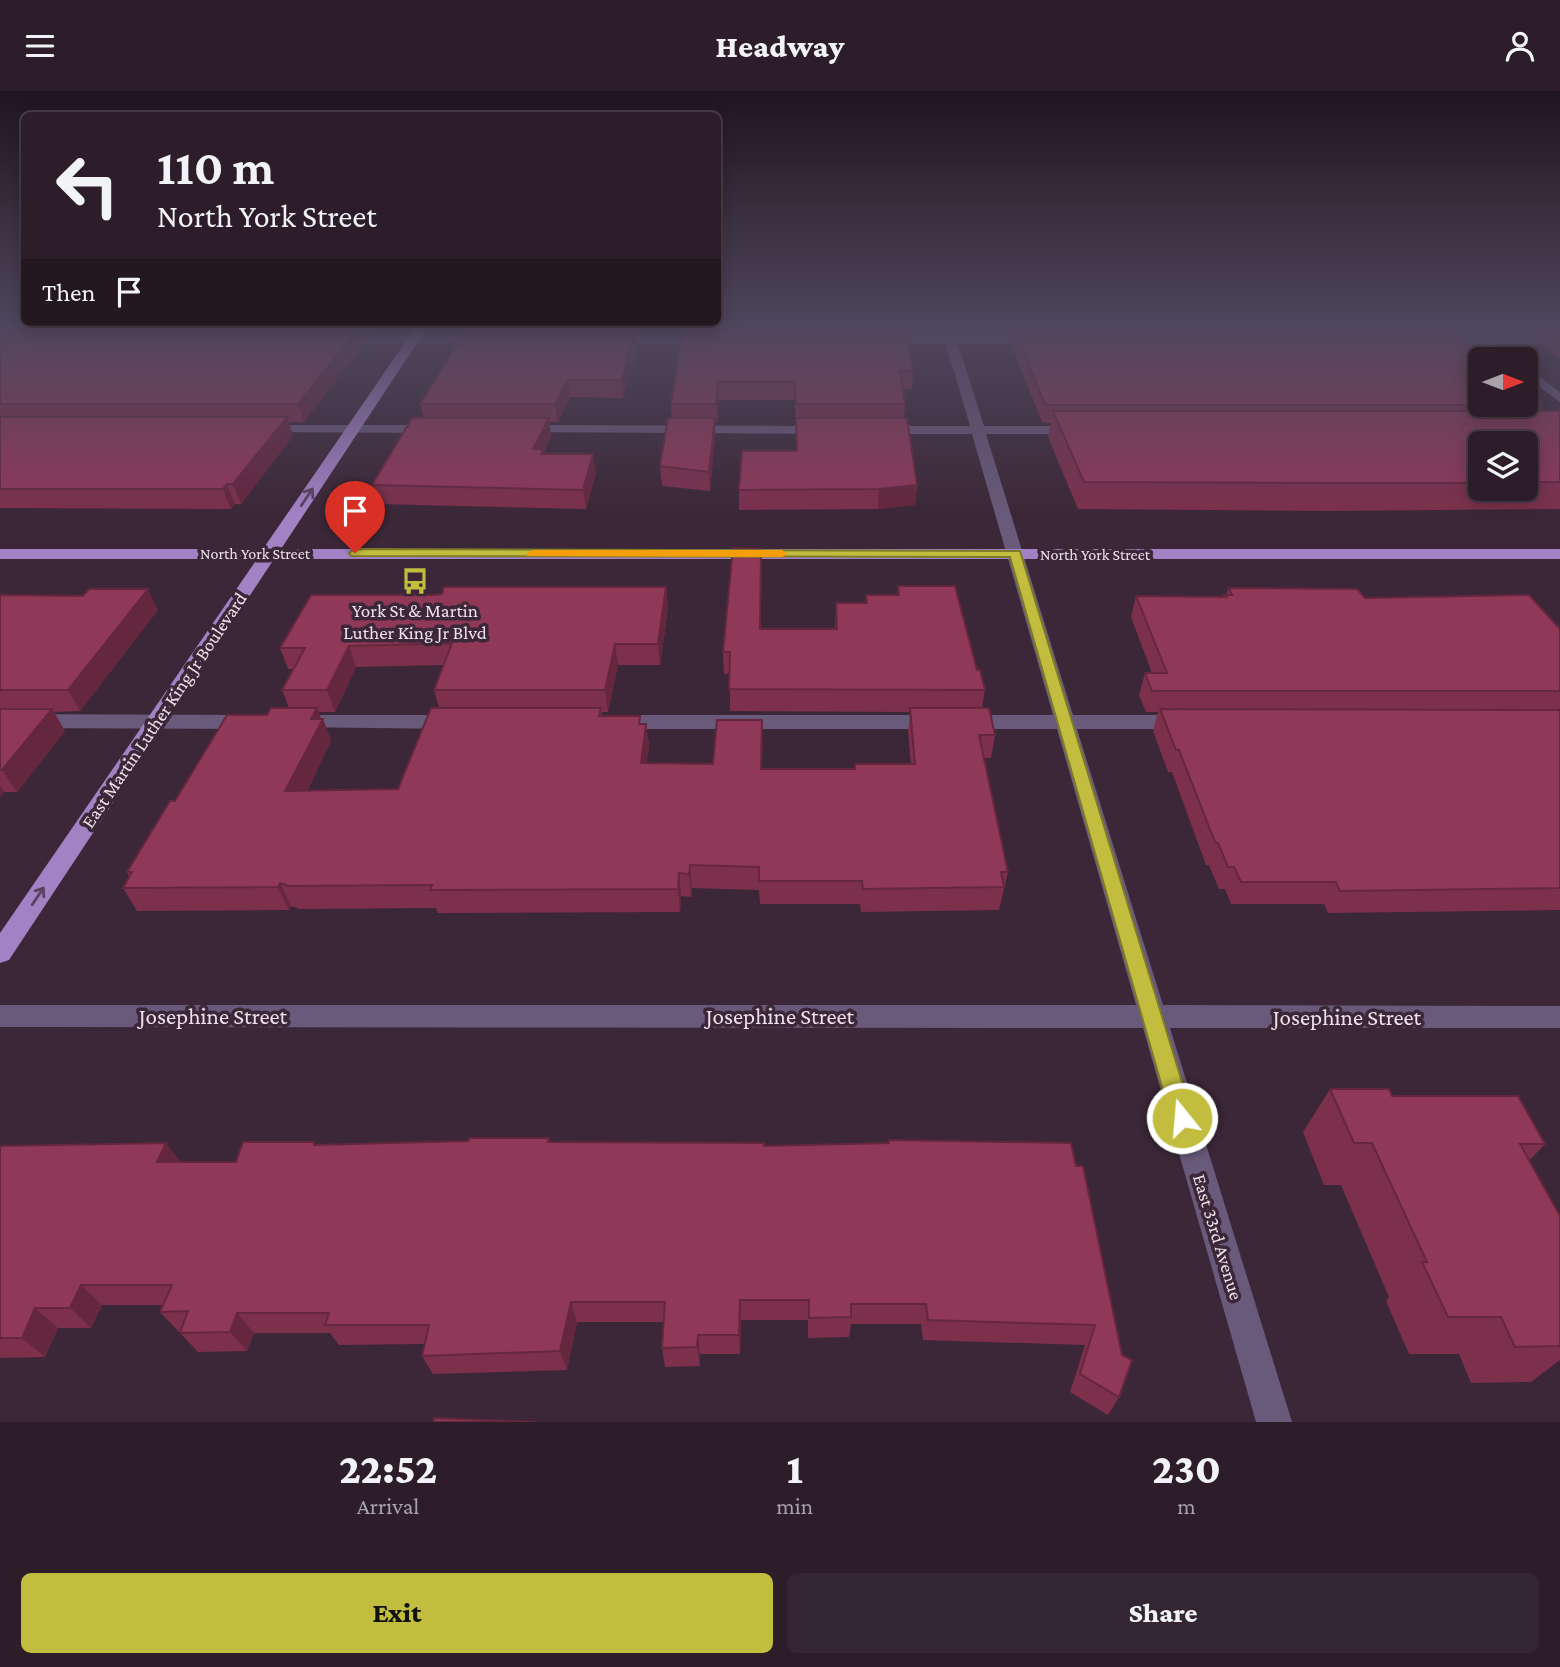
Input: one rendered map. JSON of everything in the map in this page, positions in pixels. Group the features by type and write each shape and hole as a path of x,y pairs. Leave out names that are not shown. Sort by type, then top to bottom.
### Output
{"main road":[{"name":"East Martin Luther King Jr Boulevard","path":"0,953 379,390"},
{"name":"North York Street","path":"0,554 1560,554"}],"street":[{"name":"East 33rd Avenue","path":"967,390 1274,1422"},
{"path":"244,429 443,429"},
{"path":"512,429 841,430"},
{"path":"869,430 1089,430"},
{"path":"0,721 467,722"},
{"path":"592,722 1202,722"},
{"name":"Josephine Street","path":"0,1016 1560,1017"}],"building":[{"path":"0,390 309,390 298,404 0,404"},
{"path":"429,390 563,390 555,404 420,404"},
{"path":"673,390 717,390 716,404 671,404"},
{"path":"795,390 903,390 905,404 796,404"},
{"path":"1039,390 1468,390 1468,405 1045,405"},
{"path":"1053,411 1468,411 1468,417 1538,417 1538,411 1560,411 1560,482 1538,482 1538,431 1468,431 1468,483 1084,482"},
{"path":"0,417 287,417 233,484 227,484 223,489 0,489"},
{"path":"412,418 549,418 533,449 543,449 541,454 593,454 583,490 372,485"},
{"path":"668,418 715,418 709,472 660,466"},
{"path":"796,418 907,418 917,485 879,489 739,490 742,451 797,451"},
{"path":"733,548 761,549 760,629 837,629 836,603 867,603 866,595 899,595 898,586 955,586 977,670 980,670 985,690 729,689 730,652 723,652"},
{"path":"444,587 666,587 658,644 615,644 605,690 434,690 452,643 349,646 327,690 282,690 305,648 280,648 311,595 434,595 442,594"},
{"path":"1229,588 1357,589 1365,598 1529,595 1560,629 1560,691 1152,691 1145,673 1167,673 1136,596 1226,597 1224,595 1232,595"},
{"path":"89,589 148,589 68,690 0,690 0,595 83,596"},
{"path":"271,708 317,708 311,719 323,719 285,791 398,789 431,708 601,708 599,716 640,716 639,724 646,724 641,763 713,764 717,720 762,720 761,769 855,769 855,764 915,764 910,708 989,708 995,735 979,735 1008,872 1001,872 1004,887 863,889 862,881 759,881 759,867 690,865 689,874 679,873 678,889 430,890 432,885 289,886 280,883 278,887 123,888 132,872 127,872 170,801 175,801 227,715 267,715"},
{"path":"0,709 52,709 2,770 0,770"},
{"path":"1160,709 1560,710 1560,888 1340,891 1336,882 1241,882 1234,867 1228,867 1218,843 1215,842"},
{"path":"1330,1089 1389,1089 1392,1096 1518,1096 1545,1144 1520,1144 1560,1216 1560,1346 1515,1347 1501,1317 1448,1317 1422,1262 1427,1262 1372,1143 1354,1143"},
{"path":"469,1138 549,1138 548,1142 764,1143 764,1146 889,1143 889,1140 1071,1143 1076,1166 1083,1166 1122,1355 1132,1360 1119,1397 1080,1374 1095,1325 928,1320 926,1304 851,1304 851,1317 809,1318 809,1300 740,1300 739,1335 698,1335 697,1347 662,1348 665,1302 571,1302 560,1351 422,1356 429,1325 325,1325 329,1313 237,1313 230,1332 180,1333 188,1311 160,1312 172,1285 81,1285 70,1308 35,1308 22,1338 0,1338 0,1146 166,1143 157,1162 236,1162 243,1142 314,1142 314,1145 469,1141"},
{"path":"434,1418 535,1422 434,1422"}],"slow traffic":[{"path":"532,554 782,554"}],"place":[{"name":"York St & Martin Luther King Jr Blvd","path":"415,581"}],"route":[{"path":"355,553 1015,554 1182,1118"}]}
